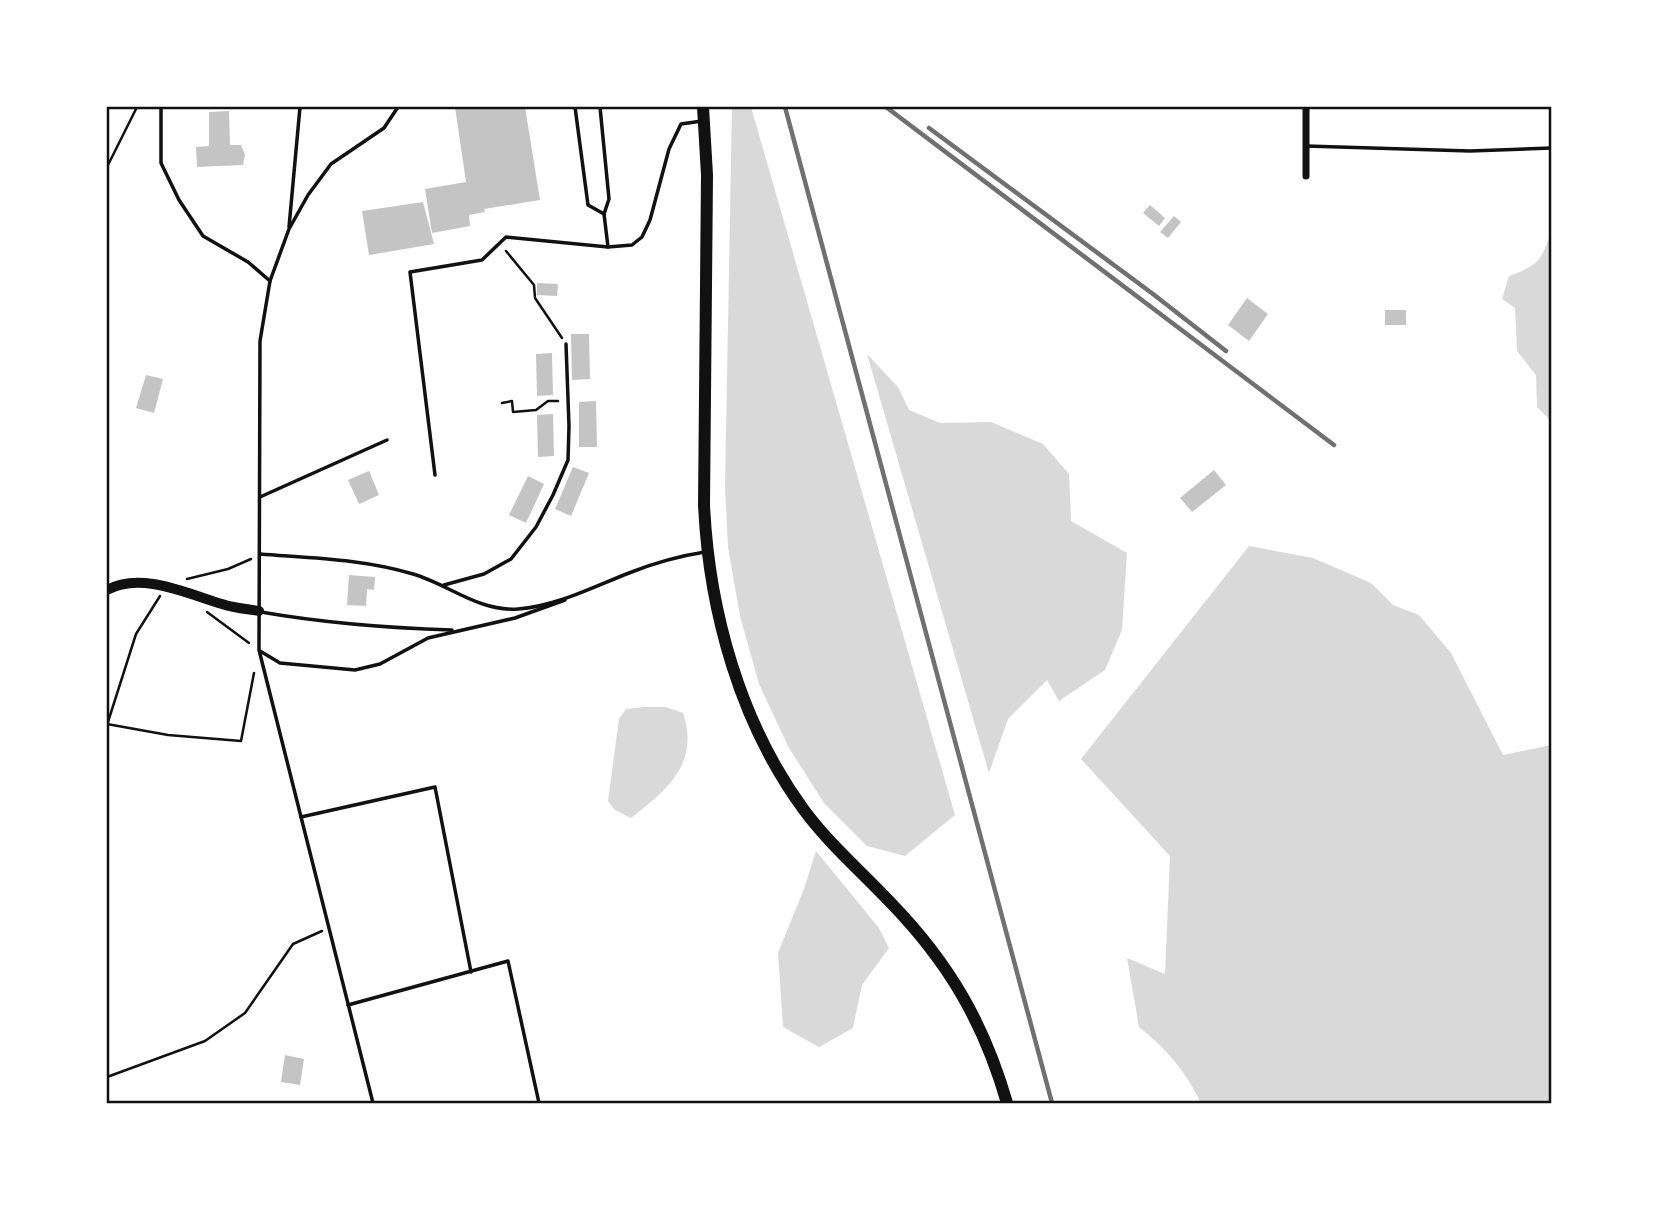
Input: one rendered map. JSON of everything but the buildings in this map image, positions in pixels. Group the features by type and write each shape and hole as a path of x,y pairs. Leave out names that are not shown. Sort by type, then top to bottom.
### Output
{"main road":[{"path":"703,107 707,175 703,433 706,552 725,643 736,676 772,759 822,833 894,905 950,975 979,1024 1007,1103"}],"street":[{"path":"1306,107 1306,176"},
{"path":"107,590 117,584 166,585 225,606 259,611"}],"lane":[{"path":"161,107 161,163 179,200 203,236 248,262 271,281"},
{"path":"289,229 300,107"},
{"path":"373,1103 259,650 260,341 271,281 289,229 308,194 331,164 384,128 398,107"},
{"path":"575,107 588,205 604,214"},
{"path":"600,107 609,199 604,214 608,247"},
{"path":"435,475 410,272 482,260 506,237 608,247 632,245 642,237 650,220 669,149 681,124 704,120"},
{"path":"1306,146 1495,151 1551,148"},
{"path":"444,585 484,574 511,559 536,527 568,460 566,344"},
{"path":"260,497 387,440"},
{"path":"259,650 280,663 355,670 380,664 428,638 516,618 674,557 706,552"},
{"path":"260,554 382,566 414,574 444,585 477,602 505,609 520,609 577,595"},
{"path":"259,611 315,620 457,630"},
{"path":"301,817 435,787 471,971"},
{"path":"348,1005 508,961 539,1103"}],"path":[{"path":"107,167 138,107"},
{"path":"499,243 534,285 535,298 566,344"},
{"path":"502,402 512,401 513,412 537,410 548,401 567,400"},
{"path":"198,606 259,650 241,741 167,735 107,725 136,634 166,585 228,569 260,554"},
{"path":"107,1077 205,1041 245,1013 293,944 329,928"}],"shaded area":[{"path":"732,107 751,107 955,815 905,856 867,846 824,803 789,748 759,684 740,616 728,547 725,487"},
{"path":"1551,232 1551,421 1537,407 1536,375 1517,351 1515,308 1502,299 1509,276 1537,261"},
{"path":"867,354 898,387 909,410 940,423 991,422 1043,444 1069,474 1071,521 1127,553 1122,630 1105,670 1059,701 1047,680 1008,719 989,773"},
{"path":"1249,546 1313,558 1371,583 1393,605 1419,615 1451,653 1503,755 1551,745 1551,1103 1201,1103 1174,1061 1139,1027 1127,958 1165,974 1170,856 1081,759"},
{"path":"666,707 683,713 687,747 684,761 668,786 631,818 615,810 608,801 619,719 626,709"},
{"path":"816,851 879,928 889,948 862,985 853,1028 819,1047 783,1027 778,953"}],"railway":[{"path":"785,107 1052,1103"},
{"path":"886,107 1334,445"},
{"path":"929,128 1226,351"}]}
